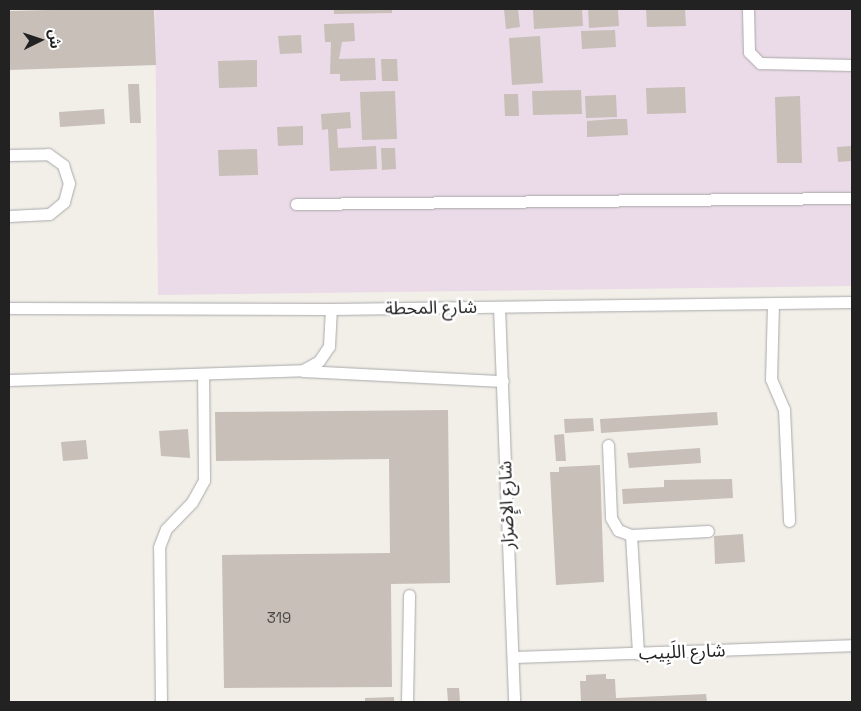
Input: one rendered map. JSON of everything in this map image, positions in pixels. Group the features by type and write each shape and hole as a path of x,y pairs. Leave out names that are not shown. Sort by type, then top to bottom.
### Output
{"lane":[{"path":"748,9 749,52 760,63 852,65"},
{"path":"9,155 48,154 63,165 69,184 64,202 49,214 9,216"},
{"path":"296,204 852,198"},
{"name":"شارع المحطة","path":"9,308 331,310 852,302"},
{"path":"773,304 771,379 784,409 788,521"},
{"name":"شارع الإِصْرَار","path":"499,307 514,702"},
{"path":"294,371 312,367 325,355 331,338 331,310"},
{"path":"9,380 294,371 503,381"},
{"path":"161,702 158,557 166,529 192,502 204,480 203,374"},
{"path":"608,445 611,518 618,530 631,535 708,532"},
{"path":"631,535 638,654"},
{"path":"407,702 409,595"},
{"name":"شارع اللَبِيب","path":"512,658 852,645"}],"shaded area":[{"path":"155,9 852,9 852,286 158,295"}],"building":[{"path":"154,9 156,65 9,70 9,11"},
{"path":"334,9 392,9 392,13 334,14"},
{"path":"504,9 518,9 520,27 506,29"},
{"path":"533,9 582,9 583,26 534,29"},
{"path":"588,9 618,10 619,26 589,28"},
{"path":"646,9 685,9 686,26 647,27"},
{"path":"354,23 355,41 342,42 339,59 375,58 376,80 340,81 340,74 330,74 331,42 325,42 324,24"},
{"path":"615,30 616,47 582,49 581,31"},
{"path":"301,35 302,53 280,54 278,36"},
{"path":"540,36 543,83 512,85 509,38"},
{"path":"381,59 397,59 398,81 382,81"},
{"path":"257,60 257,87 219,88 218,61"},
{"path":"128,84 139,84 141,123 130,123"},
{"path":"685,87 686,113 647,114 646,88"},
{"path":"581,90 582,114 533,115 532,91"},
{"path":"395,91 397,139 362,140 360,92"},
{"path":"504,94 518,94 519,116 505,116"},
{"path":"616,95 617,117 586,118 585,96"},
{"path":"800,96 802,163 777,163 775,97"},
{"path":"104,109 105,124 60,127 59,112"},
{"path":"350,112 351,128 337,129 338,148 376,146 377,169 330,171 328,129 322,130 321,114"},
{"path":"627,119 628,135 587,137 587,121"},
{"path":"303,126 303,145 278,146 277,127"},
{"path":"852,146 852,161 838,162 837,147"},
{"path":"381,148 395,148 396,169 382,170"},
{"path":"257,149 258,175 219,176 218,150"},
{"path":"448,410 450,583 391,584 392,687 224,688 222,555 390,553 389,459 216,461 215,412"},
{"path":"717,412 718,425 601,433 600,419"},
{"path":"593,418 594,431 565,433 564,419"},
{"path":"188,429 190,458 161,456 159,431"},
{"path":"564,434 566,461 556,461 554,435"},
{"path":"86,440 88,459 63,461 61,442"},
{"path":"700,448 701,463 629,468 627,453"},
{"path":"600,465 604,582 556,585 550,472 559,472 559,467"},
{"path":"732,479 733,498 623,504 622,489 664,487 664,480"},
{"path":"743,534 745,562 715,564 714,536"},
{"path":"606,674 606,679 615,679 616,698 706,694 707,702 581,702 580,681 586,681 586,675"},
{"path":"447,688 459,688 460,701 448,702"},
{"path":"394,697 394,702 365,702 365,698"}]}
